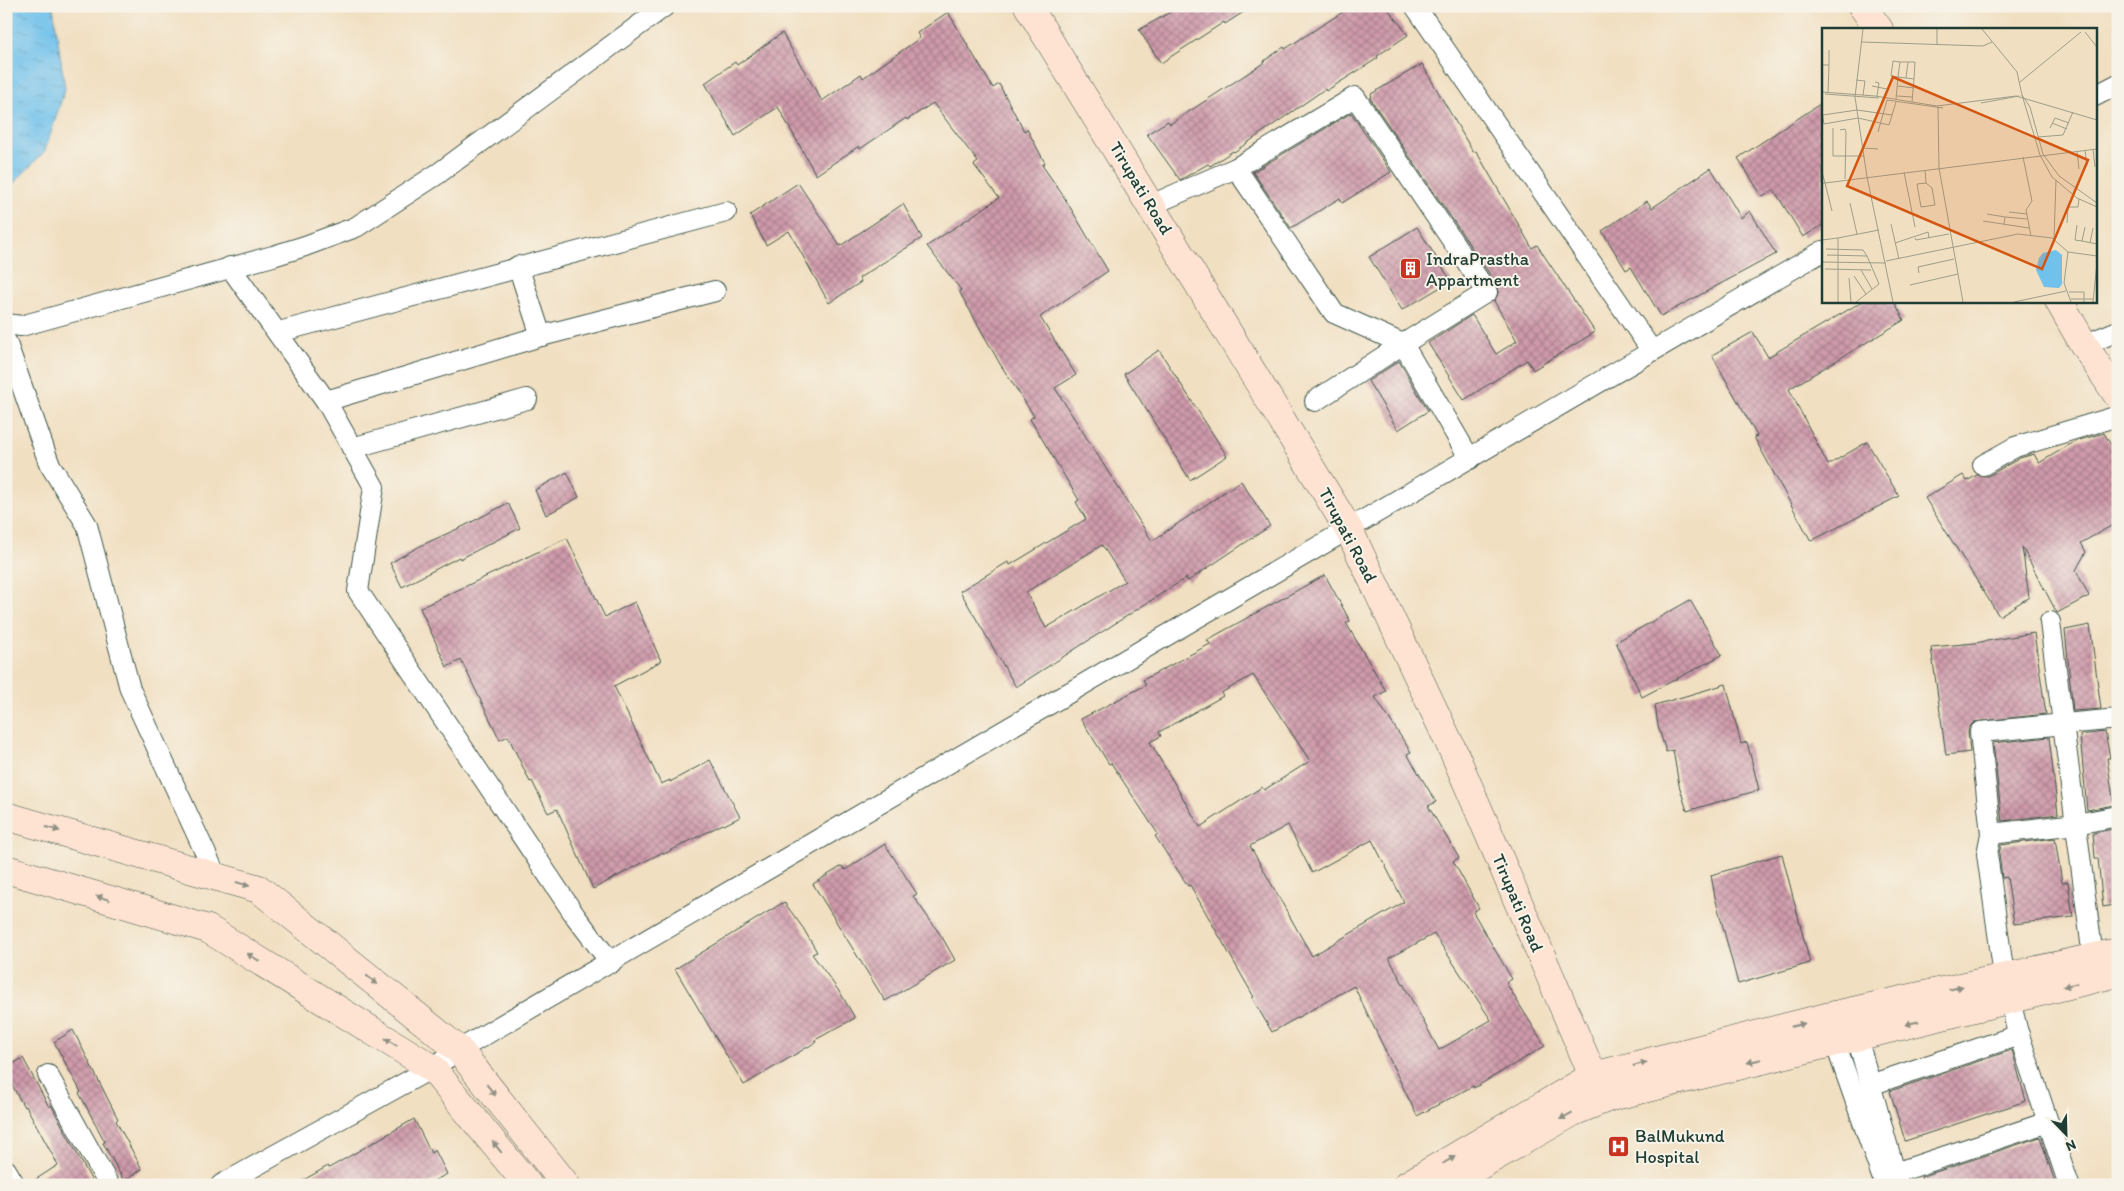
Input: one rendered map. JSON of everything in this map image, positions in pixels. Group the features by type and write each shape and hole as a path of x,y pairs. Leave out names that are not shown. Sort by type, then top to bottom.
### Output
{"street":[{"path":"6,324 21,326 305,246 356,227 439,173 665,6"},
{"name":"Tirupati Road","path":"1028,6 1349,530 1455,755 1598,1088"},
{"path":"1415,6 1652,351"},
{"path":"1862,6 1878,28"},
{"path":"2096,95 2118,84"},
{"path":"1151,205 1236,168 1355,97 1487,292 1315,401"},
{"path":"1236,168 1334,313 1403,344 1470,459"},
{"path":"279,332 518,266 726,212"},
{"path":"221,1185 432,1068 1822,252"},
{"path":"518,266 541,336"},
{"path":"230,267 279,332 326,401 374,487 358,591 576,917 611,963"},
{"path":"326,401 541,336 714,291"},
{"path":"2060,302 2084,346 2118,396"},
{"path":"2084,346 2118,331"},
{"path":"6,341 49,463 87,526 130,689 216,876"},
{"path":"352,448 527,399"},
{"path":"1983,465 2015,447 2118,416"},
{"path":"1407,1185 1598,1088 1839,1032 2007,988 2105,955 2076,824 2050,622"},
{"path":"2069,1185 2019,1036 2007,988 1987,854 1992,834 1980,732 2118,719"},
{"path":"6,816 259,889 460,1050 566,1185"},
{"path":"1992,834 2076,824 2118,816"},
{"path":"6,869 208,929 432,1068 528,1185"},
{"path":"1839,1032 1908,1000 2118,973"},
{"path":"1839,1032 1870,1085 1893,1181"},
{"path":"1839,1032 1893,1181"},
{"path":"1870,1085 2019,1036"},
{"path":"48,1075 109,1185"},
{"path":"1446,1185 1573,1112 1598,1088"},
{"path":"1893,1181 2048,1122"},
{"path":"6,1170 15,1185"}],"water":[{"path":"6,6 53,6 65,89 45,151 6,191"}],"building":[{"path":"1181,6 1253,6 1225,24 1224,22 1161,63 1139,30"},
{"path":"1352,6 1386,6 1408,35 1377,56 1378,58 1326,91 1325,89 1234,152 1180,180 1147,134 1168,121 1170,124 1265,62 1284,47 1285,49"},
{"path":"948,12 993,88 999,84 1024,131 1027,129 1045,163 1042,165 1064,197 1108,271 1040,317 1076,375 1055,388 1152,541 1241,481 1270,526 1188,581 1186,578 1016,687 960,591 1008,562 1010,565 1086,519 1076,502 1079,500 1030,419 1034,416 1000,364 959,291 961,290 927,246 999,198 974,165 978,162 933,103 907,120 906,118 860,149 859,146 816,175 778,107 735,136 705,83 735,62 737,65 782,33 822,101 861,74 863,78 920,38 917,33","holes":["1102,545 1125,581 1046,628 1026,592"]},
{"path":"1422,64 1473,152 1476,151 1532,248 1537,245 1595,332 1533,370 1527,360 1464,400 1428,343 1472,315 1496,354 1517,341 1494,301 1499,292 1497,285 1370,98 1372,97 1371,94"},
{"path":"1822,103 1822,226 1803,237 1774,190 1762,196 1738,158"},
{"path":"1351,113 1391,172 1342,203 1340,198 1291,228 1253,172"},
{"path":"1711,168 1741,218 1750,211 1776,254 1661,316 1631,267 1626,270 1602,231 1647,201 1652,208"},
{"path":"798,183 840,246 903,204 922,238 859,278 861,282 829,303 789,231 766,245 750,215"},
{"name":"IndraPrastha Appartment","path":"1417,227 1451,281 1402,310 1369,257"},
{"path":"1861,302 1895,302 1904,320 1789,389 1828,465 1867,442 1899,496 1811,541 1754,437 1757,436 1712,355 1753,332 1768,357"},
{"path":"1159,350 1227,456 1190,480 1124,374"},
{"path":"1399,361 1428,411 1398,430 1368,381"},
{"path":"2104,433 2118,457 2118,522 2081,543 2086,552 2076,570 2089,596 2057,613 2022,547 2029,597 1999,616 1925,498 1963,475 1967,481 1977,475 1988,476 2020,458 2034,454 2039,463 2076,441"},
{"path":"567,472 579,497 546,515 535,490"},
{"path":"508,503 520,528 402,587 390,563 422,545"},
{"path":"567,538 605,617 635,602 661,661 614,686 661,784 670,780 670,782 710,760 740,817 664,854 663,852 593,889 557,809 548,813 532,781 530,782 508,736 500,740 461,660 447,667 420,608"},
{"path":"1325,575 1350,621 1346,623 1386,691 1375,697 1411,752 1407,754 1436,802 1428,806 1459,858 1453,861 1479,908 1473,912 1512,979 1506,983 1545,1046 1474,1088 1473,1086 1417,1116 1354,986 1272,1032 1190,885 1188,886 1155,836 1158,834 1111,763 1109,764 1081,719 1146,685 1143,680 1210,644 1207,640","holes":["1253,675 1310,761 1264,790 1262,787 1200,827 1150,742 1161,736 1159,732 1223,696 1221,693","1288,825 1312,873 1372,840 1404,902 1312,956 1250,846","1434,934 1491,1020 1439,1050 1389,958"]},
{"path":"1690,600 1722,655 1642,697 1616,642"},
{"path":"2090,625 2101,709 2073,711 2065,630"},
{"path":"2034,633 2046,714 1974,722 1969,727 1968,733 1970,752 1946,755 1931,647 1975,643"},
{"path":"1726,684 1741,744 1747,742 1759,790 1687,811 1679,785 1673,750 1666,752 1658,726 1655,705"},
{"path":"2105,732 2110,758 2107,758 2114,805 2087,810 2080,735"},
{"path":"2049,737 2058,814 2002,821 1993,743"},
{"path":"2118,828 2118,904 2103,907 2098,858 2095,858 2093,833"},
{"path":"2055,838 2062,883 2068,882 2073,917 2014,924 2007,877 2002,878 1999,854 2001,845"},
{"path":"885,844 917,894 913,896 942,937 955,960 885,1001 813,884 842,866 845,870"},
{"path":"1782,854 1810,963 1738,984 1711,875"},
{"path":"784,902 803,928 817,952 812,954 841,994 855,1018 815,1040 816,1042 744,1085 675,969"},
{"path":"73,1030 118,1119 116,1121 142,1169 124,1181 103,1143 105,1142 79,1093 81,1092 54,1042"},
{"path":"2012,1050 2026,1101 1905,1141 1890,1091"},
{"path":"23,1058 49,1107 51,1105 94,1185 27,1185 58,1165 6,1074 6,1068"},
{"path":"414,1119 431,1153 435,1150 447,1174 426,1185 295,1185 328,1166 329,1168"},
{"path":"2040,1137 2056,1185 1923,1185 1921,1177"}],"place":[{"name":"IndraPrastha Appartment","path":"1410,269"},
{"name":"BalMukund Hospital","path":"1619,1146"}]}
